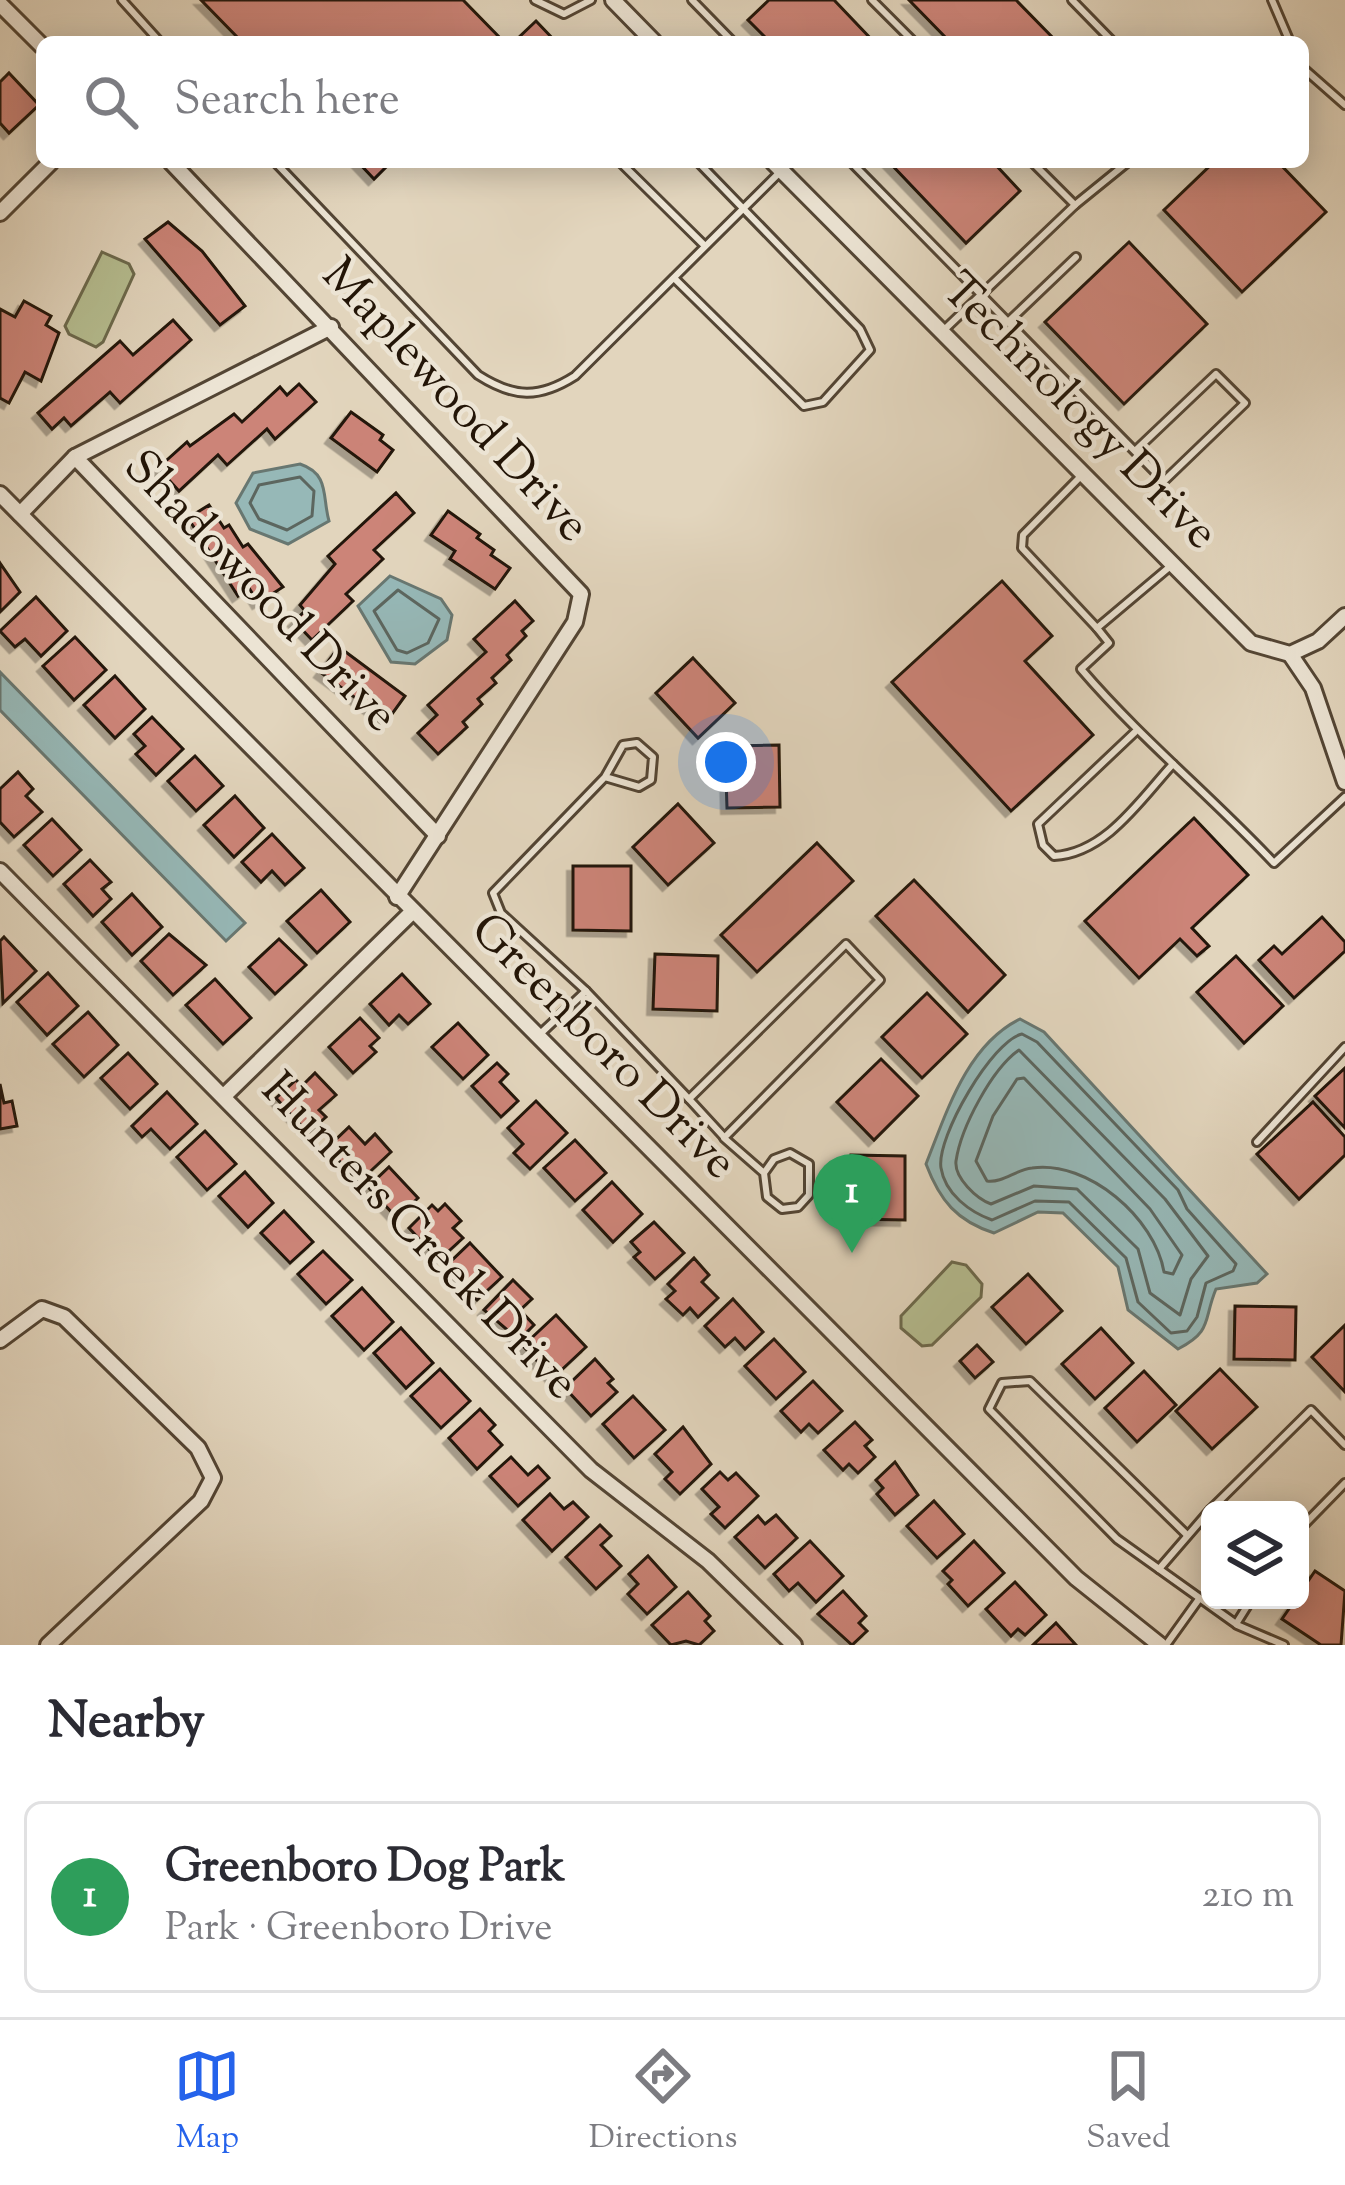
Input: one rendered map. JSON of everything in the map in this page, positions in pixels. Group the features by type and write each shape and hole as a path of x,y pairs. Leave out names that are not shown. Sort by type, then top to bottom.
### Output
{"street":[{"path":"613,0 648,36"},
{"path":"0,4 36,40"},
{"path":"0,213 46,168"},
{"name":"Maplewood Drive","path":"177,168 581,593 575,622 397,897"},
{"name":"Technology Drive","path":"779,168 1251,643 1290,654"},
{"name":"Shadowood Drive","path":"331,327 75,457 438,836"},
{"path":"20,514 75,457"},
{"name":"Greenboro Drive","path":"0,494 1076,1578 1163,1645"},
{"path":"1344,778 1313,688 1290,654 1318,641 1345,616"},
{"name":"Hunters Creek Drive","path":"0,872 591,1470 708,1561 794,1645"},
{"path":"224,1096 412,912"},
{"path":"0,1340 42,1309 64,1317 198,1448 213,1478 201,1501 48,1645"}],"lane":[{"path":"122,0 155,36"},
{"path":"535,0 564,14 591,0"},
{"path":"692,0 728,36"},
{"path":"872,0 908,36"},
{"path":"1072,0 1107,36"},
{"path":"1273,0 1288,36"},
{"path":"1309,73 1345,105"},
{"path":"281,168 478,375 518,396 554,389 575,376 744,208 775,168"},
{"path":"626,168 705,246"},
{"path":"674,278 804,406 823,402 865,359 869,341 704,168"},
{"path":"857,168 1135,452 1164,481 1245,403 1216,374 1135,452"},
{"path":"1038,168 1075,206"},
{"path":"942,332 1121,168"},
{"path":"1008,322 1076,257"},
{"path":"1083,474 1023,535 1022,548 1108,643 1081,669 1135,732 1274,862 1345,797"},
{"path":"1097,628 1173,564"},
{"path":"1135,732 1038,824 1043,844 1054,856 1078,854 1105,837 1174,764"},
{"path":"605,777 639,788 651,780 653,758 638,742 622,745 605,777 493,893 501,913 586,991 724,1138 764,1173 767,1197 782,1209 798,1207 809,1195 808,1164 790,1153 774,1160 764,1173"},
{"path":"689,1099 846,944 880,980 724,1138"},
{"path":"537,1037 586,991"},
{"path":"1257,1142 1345,1046"},
{"path":"1186,1534 1030,1381 1002,1383 989,1409 1117,1539 1236,1624 1283,1645"},
{"path":"1219,1501 1311,1410 1345,1444"},
{"path":"1309,1520 1345,1483"},
{"path":"1159,1569 1201,1519"},
{"path":"1163,1645 1199,1599"},
{"path":"1236,1624 1245,1609"}],"green space":[{"path":"102,252 129,264 134,274 103,342 96,347 69,334 65,326"},
{"path":"952,1262 966,1265 982,1284 981,1297 932,1345 922,1346 901,1328 901,1316"}],"water":[{"path":"300,464 321,480 329,521 288,544 250,529 236,503 253,473"},
{"path":"390,576 441,599 452,615 447,640 415,664 391,662 358,606"},
{"path":"0,672 245,923 226,941 0,710"},
{"path":"1020,1019 1044,1032 1267,1274 1257,1283 1216,1289 1202,1330 1178,1349 1128,1310 1118,1267 1063,1213 1038,1212 994,1233 960,1216 931,1177 926,1164 961,1081 986,1045"}],"building":[{"path":"201,0 463,0 498,36 236,36"},
{"path":"769,0 834,0 868,36 764,36 748,20"},
{"path":"909,0 1016,0 1051,36 944,36"},
{"path":"536,21 550,36 520,36"},
{"path":"9,73 36,102 36,108 9,133 0,123 0,82"},
{"path":"364,168 385,168 374,179"},
{"path":"895,168 999,168 1020,191 966,243"},
{"path":"1208,168 1284,168 1326,212 1242,292 1164,210"},
{"path":"168,222 202,251 245,306 220,325 145,239"},
{"path":"1129,242 1207,324 1124,404 1045,322"},
{"path":"24,301 51,316 46,325 59,333 41,381 25,372 9,403 0,398 0,309 15,317"},
{"path":"173,320 191,340 120,403 110,392 71,426 64,418 52,429 38,413 120,341 133,355"},
{"path":"299,384 316,402 275,439 267,429 227,465 218,455 179,491 158,468 187,442 190,446 234,414 242,422 280,387 287,395"},
{"path":"351,412 383,435 380,440 393,450 377,472 331,438"},
{"path":"396,493 414,513 374,550 383,559 346,594 353,601 312,640 294,621 305,611 300,605 335,564 328,556"},
{"path":"209,505 224,528 229,525 243,547 248,544 283,587 258,603 249,588 238,596 188,518"},
{"path":"448,511 480,534 477,538 494,550 491,555 510,568 495,589 450,559 455,551 431,535"},
{"path":"0,563 20,592 0,612"},
{"path":"1002,581 1052,636 1025,661 1093,735 1011,811 892,682"},
{"path":"36,597 67,631 41,656 25,639 15,647 0,631"},
{"path":"515,601 533,621 522,631 526,636 492,678 496,683 478,699 482,704 463,722 467,727 438,754 418,733 437,715 428,705 486,652 474,639"},
{"path":"75,637 106,670 74,700 43,666"},
{"path":"339,647 405,696 387,721 320,672"},
{"path":"693,658 735,703 698,738 656,693"},
{"path":"115,676 145,709 115,738 84,705"},
{"path":"152,717 183,749 156,775 136,754 145,746 134,734"},
{"path":"779,745 780,807 727,808 725,746"},
{"path":"195,756 223,786 196,811 168,781"},
{"path":"18,772 33,789 26,796 42,812 14,837 0,822 0,789"},
{"path":"235,796 264,828 234,857 204,825"},
{"path":"678,804 714,843 668,885 633,847"},
{"path":"1194,818 1248,875 1192,928 1209,946 1197,956 1180,939 1139,978 1085,921"},
{"path":"52,819 81,850 53,876 24,845"},
{"path":"272,834 304,868 285,885 272,871 261,882 242,862"},
{"path":"817,843 853,881 757,972 721,935"},
{"path":"90,860 111,882 102,889 111,899 93,916 64,884"},
{"path":"573,866 631,866 631,931 573,930"},
{"path":"914,880 1005,975 968,1012 876,916"},
{"path":"321,890 350,922 317,953 287,921"},
{"path":"132,894 162,927 132,955 102,922"},
{"path":"1322,917 1345,942 1345,951 1294,998 1259,960 1274,946 1282,954"},
{"path":"169,934 206,965 173,995 141,961"},
{"path":"4,937 36,971 3,1003 0,941"},
{"path":"279,939 306,965 275,994 249,967"},
{"path":"655,954 718,956 717,1011 653,1009"},
{"path":"1236,956 1283,1006 1244,1043 1197,992"},
{"path":"48,973 78,1006 47,1035 17,1002"},
{"path":"402,974 430,1004 408,1024 399,1015 389,1025 370,1004"},
{"path":"215,979 251,1018 223,1044 186,1005"},
{"path":"927,993 967,1034 922,1078 882,1037"},
{"path":"88,1012 118,1045 84,1077 53,1044"},
{"path":"360,1018 379,1038 370,1046 376,1052 353,1073 329,1047"},
{"path":"458,1023 488,1055 463,1079 432,1047"},
{"path":"128,1053 157,1084 130,1109 101,1078"},
{"path":"881,1059 918,1096 874,1140 837,1102"},
{"path":"497,1063 508,1074 500,1082 518,1101 501,1117 472,1086"},
{"path":"1345,1068 1345,1128 1315,1096"},
{"path":"315,1073 336,1095 319,1110 326,1117 308,1133 276,1098 296,1080 302,1086"},
{"path":"0,1084 4,1103 12,1101 17,1126 0,1129"},
{"path":"167,1092 197,1124 170,1149 151,1129 142,1137 132,1126"},
{"path":"536,1101 567,1133 530,1169 514,1153 523,1144 508,1128"},
{"path":"1313,1102 1345,1137 1345,1155 1299,1199 1257,1154"},
{"path":"349,1127 365,1144 375,1134 391,1152 359,1182 327,1148"},
{"path":"205,1131 236,1164 207,1190 177,1157"},
{"path":"575,1140 606,1173 575,1201 544,1168"},
{"path":"851,1155 905,1156 905,1220 851,1219"},
{"path":"389,1167 418,1198 397,1218 368,1187"},
{"path":"245,1172 273,1203 248,1227 219,1196"},
{"path":"612,1182 642,1214 613,1242 583,1210"},
{"path":"445,1204 461,1221 453,1228 463,1238 439,1260 409,1228 432,1205 438,1211"},
{"path":"284,1211 313,1242 290,1263 261,1233"},
{"path":"654,1222 684,1253 655,1279 634,1257 640,1252 631,1242"},
{"path":"470,1243 502,1277 477,1300 445,1267"},
{"path":"323,1251 352,1280 326,1304 298,1274"},
{"path":"694,1258 709,1275 702,1282 718,1298 698,1317 690,1308 683,1315 666,1299 675,1291 668,1284"},
{"path":"1028,1274 1062,1311 1026,1344 992,1307"},
{"path":"513,1280 532,1299 520,1310 534,1325 519,1340 484,1310"},
{"path":"362,1288 393,1322 364,1350 332,1316"},
{"path":"733,1299 763,1332 745,1349 735,1338 725,1347 705,1326"},
{"path":"1235,1306 1296,1307 1295,1360 1234,1359"},
{"path":"556,1315 586,1347 553,1378 523,1346"},
{"path":"1345,1325 1345,1392 1312,1357"},
{"path":"401,1328 433,1363 406,1388 374,1353"},
{"path":"1101,1328 1133,1363 1095,1399 1062,1364"},
{"path":"774,1339 805,1372 776,1399 745,1366"},
{"path":"977,1345 993,1362 975,1378 960,1361"},
{"path":"595,1359 613,1379 608,1383 617,1392 591,1416 565,1388"},
{"path":"440,1369 470,1401 441,1428 411,1396"},
{"path":"1220,1369 1257,1407 1212,1449 1176,1411"},
{"path":"1144,1371 1176,1405 1137,1442 1105,1408"},
{"path":"813,1381 842,1411 818,1433 809,1424 801,1432 781,1411"},
{"path":"633,1396 665,1430 634,1458 603,1424"},
{"path":"480,1409 495,1425 489,1431 502,1445 477,1469 449,1438"},
{"path":"855,1422 872,1440 865,1446 875,1457 858,1473 849,1464 843,1470 824,1450"},
{"path":"683,1427 711,1464 680,1494 665,1479 672,1472 655,1454"},
{"path":"511,1457 528,1475 538,1466 549,1478 518,1506 490,1476"},
{"path":"895,1462 918,1495 895,1515 877,1494 883,1488 876,1480"},
{"path":"720,1472 728,1480 736,1473 758,1496 725,1528 711,1514 719,1507 702,1489"},
{"path":"550,1494 564,1509 573,1502 588,1517 552,1551 523,1520"},
{"path":"934,1501 964,1534 937,1558 907,1526"},
{"path":"776,1515 797,1538 765,1568 735,1537 758,1516 765,1524"},
{"path":"600,1525 611,1536 601,1545 621,1566 596,1589 566,1557"},
{"path":"810,1541 843,1576 816,1602 798,1583 789,1591 774,1574"},
{"path":"974,1541 1004,1573 968,1606 943,1571"},
{"path":"648,1556 676,1587 647,1614 628,1594 638,1584 629,1574"},
{"path":"1315,1571 1345,1591 1341,1645 1321,1645 1282,1619 1289,1609 1309,1609 1309,1580"},
{"path":"1015,1582 1046,1615 1025,1635 1018,1629 1011,1636 986,1609"},
{"path":"843,1591 866,1616 859,1623 867,1631 852,1645 818,1614"},
{"path":"688,1592 710,1616 705,1621 714,1631 699,1645 686,1641 671,1645 652,1625"},
{"path":"1056,1623 1076,1645 1033,1645"}],"place":[{"name":"Greenboro Dog Park","path":"852,1253"}]}
